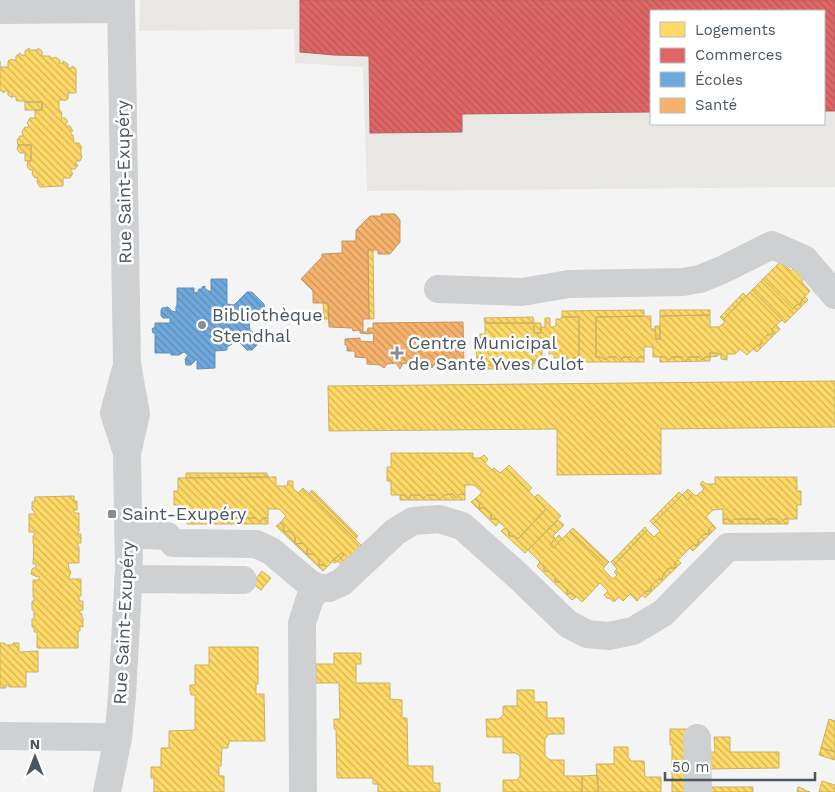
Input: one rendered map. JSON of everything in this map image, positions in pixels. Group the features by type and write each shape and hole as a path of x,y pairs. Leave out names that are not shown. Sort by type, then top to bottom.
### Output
{"street":[{"path":"0,10 121,4"},
{"name":"Rue Saint-Exupéry","path":"107,792 118,738 128,579 141,534 127,454 114,414 127,364 121,4"},
{"path":"438,289 522,292 569,284 683,282 700,279 722,270 772,245 804,259 835,295"},
{"path":"141,534 167,536 173,542 256,544 271,551 308,583 319,588 329,588 342,582 395,532 413,520 439,519 462,526 568,624 587,634 609,636 633,631 663,613 728,547 835,546"},
{"path":"128,579 243,580"},
{"path":"303,792 302,623 310,598 319,588"},
{"path":"0,736 118,738"},
{"path":"697,738 698,792"}],"shaded area":[{"path":"140,0 835,0 835,187 367,191 363,67 295,63 294,29 139,31"}],"building: Logements":[{"path":"29,48 30,50 38,50 38,48 42,51 42,56 55,57 60,60 59,63 63,63 63,61 68,64 68,68 72,68 72,66 76,69 76,93 68,93 68,99 64,101 59,100 59,109 62,113 61,118 65,118 68,122 66,122 66,126 70,126 73,131 71,131 71,135 73,135 74,143 79,143 82,148 82,156 80,161 76,161 78,165 75,169 71,169 71,173 73,173 70,178 63,178 63,186 40,187 37,182 38,178 35,178 32,174 33,170 30,170 27,166 28,161 31,161 31,145 18,145 17,140 20,136 23,136 22,132 25,127 29,127 27,123 30,118 35,118 35,110 42,110 42,102 17,101 16,97 12,96 12,98 8,95 8,91 4,91 4,93 0,90 0,67 8,67 8,61 16,60 16,56 20,53 25,55 25,51"},
{"path":"25,102 42,102 42,110 25,110"},
{"path":"18,145 31,145 31,161 25,161 25,153 20,153 17,149"},
{"path":"368,250 373,250 374,319 369,319"},
{"path":"781,261 791,271 794,268 804,279 801,281 810,291 801,301 801,304 796,305 793,309 763,279"},
{"path":"763,279 793,309 796,305 801,304 805,297 808,300 785,323 752,290"},
{"path":"752,290 782,320 772,329 773,334 767,335 761,341 761,345 757,345 747,355 740,349 735,354 727,354 727,360 721,359 721,355 718,353 710,353 710,357 702,360 699,357 689,357 686,361 682,357 673,357 669,360 666,357 653,357 653,347 644,347 644,357 639,357 635,361 631,357 623,357 620,361 616,357 608,357 605,360 601,357 596,357 596,317 651,316 651,329 655,329 656,339 660,339 660,316 710,315 710,327 719,327 725,322 723,320"},
{"path":"743,293 746,296 723,320 720,317"},
{"path":"323,303 328,303 328,319 324,319"},
{"path":"644,310 644,316 596,317 596,357 601,357 605,360 608,357 616,357 620,361 623,357 631,357 635,361 639,357 644,357 644,362 562,362 562,358 567,358 571,361 573,358 579,357 579,317 562,317 562,311"},
{"path":"660,310 710,310 710,315 660,316"},
{"path":"533,317 534,323 485,323 484,318"},
{"path":"562,317 579,317 579,357 573,358 571,361 567,358 554,358 554,354 549,354 549,349 542,349 542,360 533,360 533,364 529,364 526,368 522,364 514,364 511,368 506,364 497,365 494,368 490,365 477,365 476,337 480,337 480,346 485,347 485,323 534,323 534,333 541,333 541,327 545,327 545,318 550,318 550,327 553,327 556,326 556,319 561,319"},
{"path":"534,323 541,323 541,333 534,333"},
{"path":"776,325 780,329 757,352 753,349 757,345 761,345 761,341 767,335 773,334 772,329"},
{"path":"655,326 660,326 660,339 656,339"},
{"path":"480,334 484,334 485,347 480,346"},
{"path":"710,353 718,353 718,356 710,357"},
{"path":"660,357 666,357 669,360 673,357 682,357 686,361 689,357 699,357 702,360 710,357 710,361 660,362"},
{"path":"533,360 542,360 542,364 533,364"},
{"path":"506,364 511,368 514,364 522,364 526,368 529,364 533,364 533,369 486,369 486,365 494,368 497,365"},
{"path":"835,381 835,427 661,429 661,474 557,475 557,429 329,431 328,386"},
{"path":"391,453 473,453 473,458 480,458 484,455 488,459 485,463 492,470 494,468 500,473 506,468 546,509 518,539 514,536 509,536 509,531 496,519 491,519 491,514 484,508 479,508 480,503 475,499 482,492 474,485 465,485 465,495 460,494 456,498 453,494 444,495 440,499 436,495 427,495 424,498 420,495 411,495 408,499 404,495 391,495 391,481 387,481 387,467 391,467"},
{"path":"509,465 532,488 529,491 506,468"},
{"path":"186,473 267,473 268,477 186,478"},
{"path":"276,477 276,486 287,486 288,481 293,481 293,488 298,493 303,488 361,545 352,554 344,567 338,561 344,555 341,553 327,567 319,565 319,560 313,554 307,554 307,548 302,543 295,544 295,537 289,531 284,532 284,526 280,523 286,516 279,509 268,509 268,518 263,518 260,522 256,518 247,518 243,522 240,518 231,518 228,523 223,518 215,518 212,522 208,518 199,518 195,523 191,519 178,519 178,505 174,505 174,491 178,491 178,478"},
{"path":"715,477 797,477 797,491 801,491 801,505 797,505 797,519 784,519 780,523 777,519 767,519 764,523 760,519 734,519 731,523 728,519 723,519 723,509 713,510 706,517 713,525 709,529 709,534 704,534 698,540 698,545 693,545 675,563 675,568 669,568 663,575 662,580 658,579 651,586 651,591 646,591 637,601 630,594 623,601 619,597 614,602 604,595 608,591 600,583 582,602 572,593 567,594 567,589 560,582 555,582 555,577 549,571 544,571 544,566 528,550 558,520 564,525 553,536 555,538 550,545 553,548 570,531 606,565 603,569 613,579 617,575 614,572 617,569 614,565 647,530 654,537 660,531 653,524 682,495 688,500 693,494 696,496 704,489 700,484 703,481 706,484 715,484"},
{"path":"688,489 693,494 688,500 682,495"},
{"path":"312,490 358,536 355,539 309,494"},
{"path":"679,492 682,495 653,524 650,521"},
{"path":"453,494 456,498 460,494 465,495 465,500 400,500 400,495 404,495 408,499 411,495 420,495 424,498 427,495 436,495 440,499 444,495"},
{"path":"538,494 561,516 525,553 501,531 505,528 509,531 509,536 514,536 518,539 546,509 535,497"},
{"path":"74,496 74,501 77,501 77,510 74,510 74,513 79,513 78,534 81,534 81,543 78,543 79,563 68,563 71,572 69,579 81,579 81,596 79,596 79,601 83,601 83,610 80,610 80,614 82,614 83,618 83,627 80,626 80,631 78,631 78,648 37,648 37,632 34,632 34,627 32,627 34,610 32,610 32,601 34,601 33,580 39,580 39,576 31,574 36,564 33,564 33,536 35,535 34,532 29,532 29,514 35,514 32,510 32,502 34,502 35,497"},
{"path":"475,499 480,503 479,508 484,508 491,514 491,519 496,519 499,522 496,526 471,502"},
{"path":"199,518 208,518 212,522 215,518 223,518 228,523 231,518 240,518 243,522 247,518 256,518 260,522 263,518 268,518 268,524 187,524 187,519 191,519 195,523"},
{"path":"723,519 728,519 731,523 734,519 760,519 764,523 767,519 777,519 780,523 784,519 788,519 788,524 723,524"},
{"path":"280,523 284,526 284,532 289,531 295,537 295,544 302,543 307,548 307,554 313,554 319,560 319,565 327,567 323,571 276,526"},
{"path":"713,525 716,528 693,551 690,548 693,545 698,545 698,540 704,534 709,534 709,529"},
{"path":"645,527 647,530 614,565 611,562"},
{"path":"573,528 609,562 606,565 570,531"},
{"path":"559,535 562,539 553,548 550,545"},
{"path":"341,553 344,555 338,561 335,563 332,561"},
{"path":"678,560 681,563 645,598 642,595 646,591 651,591 651,586 658,579 662,580 663,575 669,568 675,568 675,563"},
{"path":"540,562 544,566 544,571 549,571 555,577 555,582 560,582 567,589 567,594 572,593 576,597 572,600 537,566"},
{"path":"262,571 271,578 261,590 252,583"},
{"path":"0,643 13,645 13,643 19,643 19,652 38,651 38,672 26,672 26,687 9,687 9,685 6,685 6,688 0,688"},
{"path":"209,647 258,647 258,684 256,684 256,694 264,694 265,741 229,741 228,748 222,748 219,776 224,776 224,792 154,792 154,778 151,778 151,767 161,767 161,748 169,748 169,731 195,730 195,695 191,695 190,685 195,685 195,665 209,665"},
{"path":"334,653 361,653 361,664 356,664 356,683 390,683 390,699 402,700 402,718 407,718 408,766 433,766 433,783 440,783 440,792 378,792 378,784 373,784 373,778 337,778 334,719 340,719 339,683 316,683 316,664 334,664"},
{"path":"517,690 534,690 534,702 547,702 547,718 564,718 564,734 549,734 545,739 545,756 550,760 564,760 564,776 582,776 582,792 503,792 503,780 517,780 520,776 520,756 516,753 503,753 503,737 487,737 486,719 499,719 503,715 503,706 517,706"},
{"path":"829,719 835,721 835,752 821,748"},
{"path":"670,729 688,729 689,792 672,792"},
{"path":"714,737 730,737 730,752 779,752 779,768 708,769 708,752 715,752"},
{"path":"614,747 628,747 628,757 631,761 644,761 645,777 661,777 661,792 598,792 596,764 614,764"},
{"path":"821,748 835,752 835,760 819,755"},
{"path":"598,775 598,792 582,792 582,776"},
{"path":"822,781 835,785 835,792 819,792"},
{"path":"708,787 753,787 753,792 708,792"},
{"path":"798,787 804,790 810,792 797,792"}],"building: Commerces":[{"path":"300,0 835,0 835,111 825,111 825,10 650,10 650,112 462,114 462,132 370,133 369,56 300,52"}],"building: Écoles":[{"name":"Bibliothèque Stendhal","path":"211,279 227,279 227,304 234,305 247,292 252,292 264,304 265,309 253,322 249,322 250,330 259,337 259,343 252,350 247,350 240,343 240,340 232,341 227,350 215,351 215,368 197,369 197,359 191,365 186,365 185,359 188,355 184,352 179,355 155,353 155,333 153,333 152,329 155,327 155,323 170,323 170,318 163,318 161,316 161,310 168,307 176,312 177,288 194,288 194,293 205,286 205,289 211,292"}],"building: Santé":[{"path":"381,214 395,214 400,220 400,242 390,254 378,254 378,250 368,250 369,319 363,319 363,332 367,332 368,328 373,328 373,323 463,322 464,365 452,364 448,368 444,364 435,364 432,368 428,363 418,363 417,367 403,363 400,369 396,363 387,364 384,368 380,365 367,364 367,358 355,357 355,351 347,351 345,339 360,338 360,341 374,342 373,333 360,333 360,330 353,331 352,328 329,327 328,303 313,303 313,291 301,279 322,257 322,254 342,253 342,241 356,241 356,230 370,216 381,216"}],"place":[{"name":"Bibliothèque Stendhal","path":"202,325"},
{"name":"Centre Municipal de Santé Yves Culot","path":"397,353"},
{"name":"Saint-Exupéry","path":"112,514"}]}
